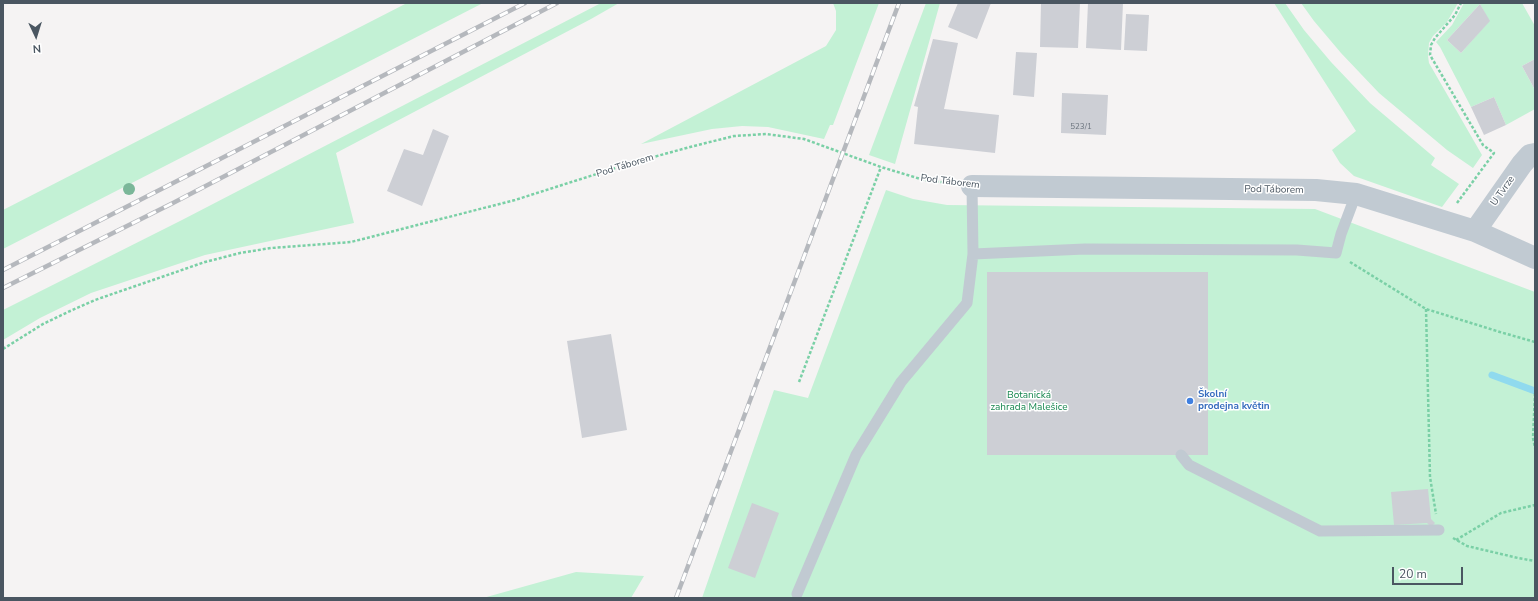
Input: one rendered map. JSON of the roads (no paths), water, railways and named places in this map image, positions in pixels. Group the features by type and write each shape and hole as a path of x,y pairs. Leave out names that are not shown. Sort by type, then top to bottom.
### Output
{"street":[{"name":"U Tvrze","path":"1475,231 1522,164 1530,155 1535,154"},
{"name":"Pod Táborem","path":"972,186 1316,190 1356,194 1475,231 1535,258"}],"lane":[{"path":"797,594 856,456 901,382 967,303 973,254 972,186"},
{"path":"973,254 1085,249 1297,250 1336,253 1341,234 1356,194"},
{"path":"1181,455 1189,465 1320,531 1439,530"}],"waterway":[{"path":"1492,375 1535,391"}],"railway":[{"path":"3,270 525,3"},
{"path":"3,288 173,203 557,3"},
{"path":"676,598 899,3"}],"place":[{"name":"Školní prodejna květin","path":"1190,401"}],"park label":[{"name":"Botanická zahrada Malešice","path":"1029,402"}]}
